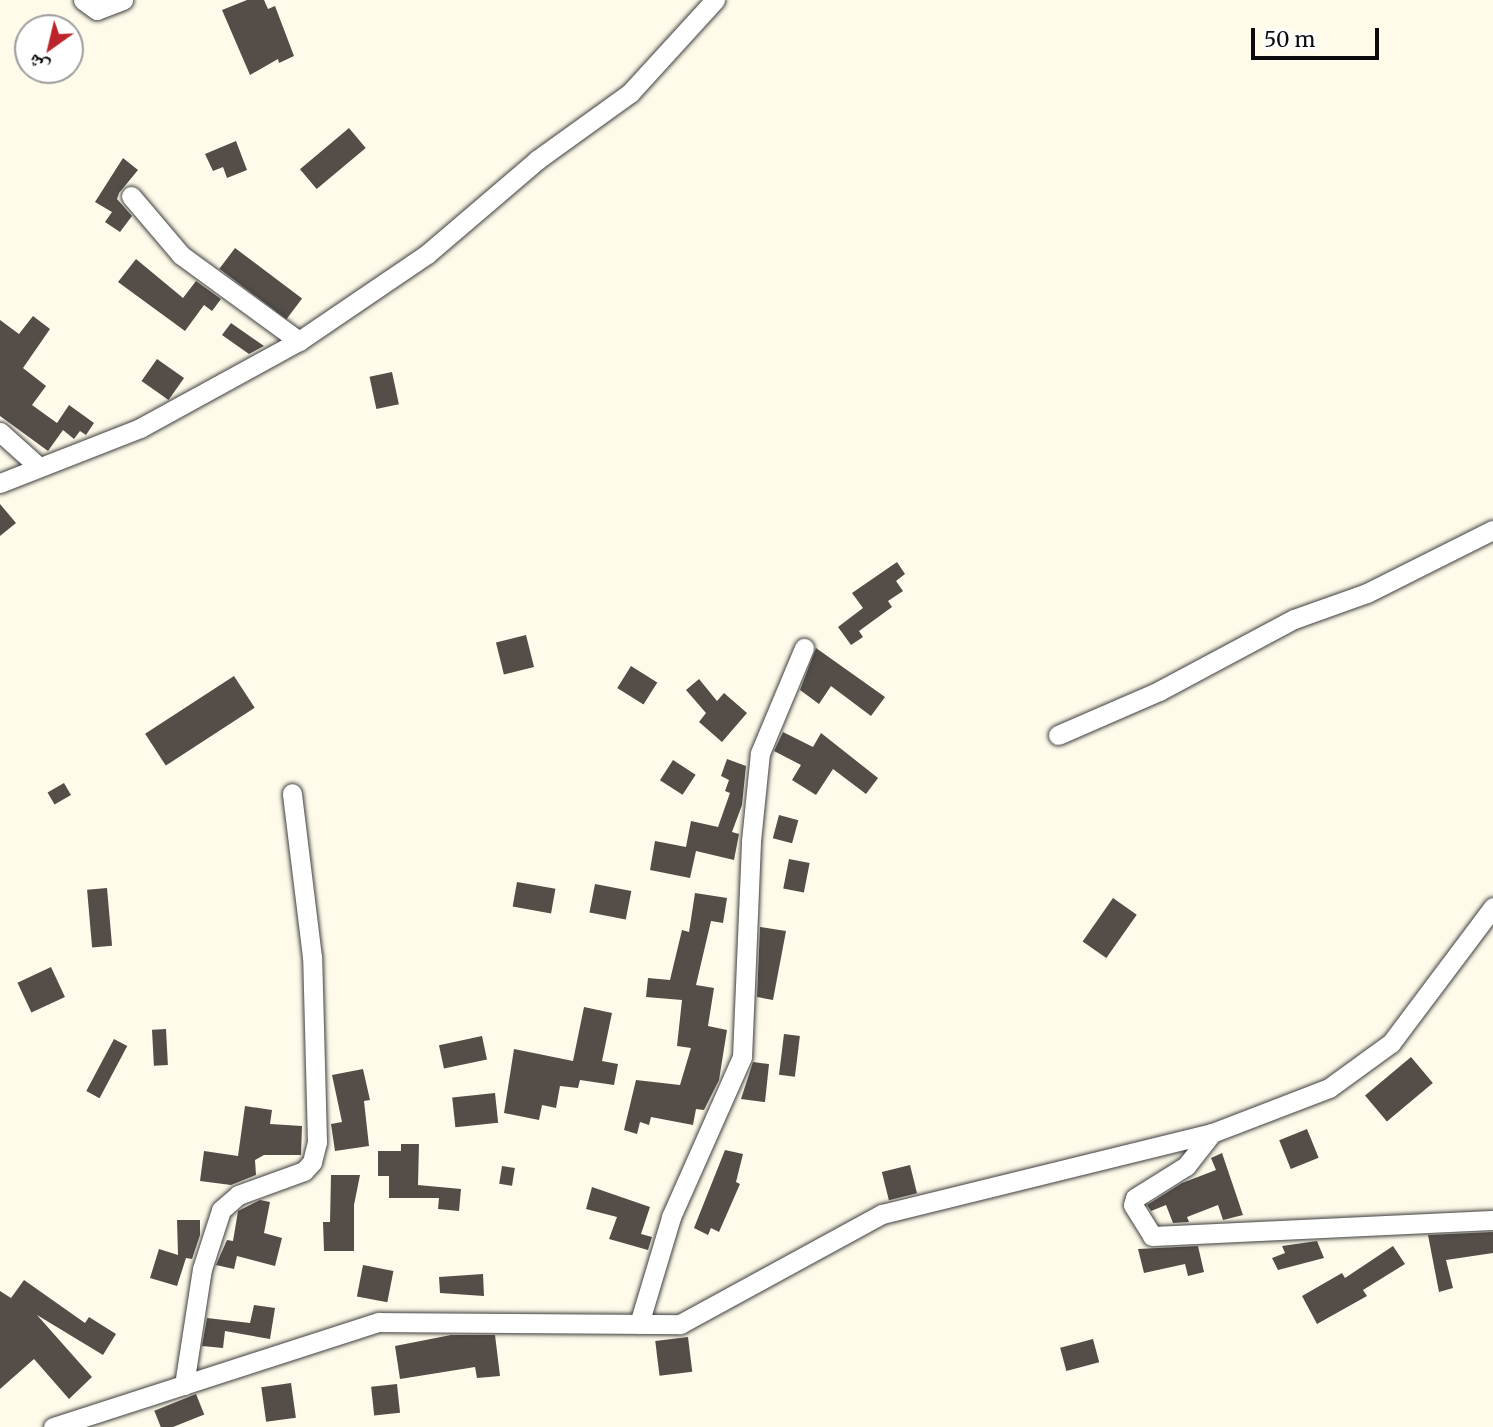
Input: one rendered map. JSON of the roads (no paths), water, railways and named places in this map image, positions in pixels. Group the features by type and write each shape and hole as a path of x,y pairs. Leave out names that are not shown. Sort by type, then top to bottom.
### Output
{"street":[{"path":"83,0 97,10 123,0"},
{"path":"0,483 141,428 299,341 427,254 537,160 629,93 715,0"},
{"path":"131,196 181,254 299,341"},
{"path":"0,432 39,467"},
{"path":"1058,734 1159,691 1294,619 1367,593 1493,530"},
{"path":"639,1324 671,1217 742,1058 751,841 760,753 804,648"},
{"path":"184,1385 202,1269 221,1210 238,1195 304,1171 312,1162 317,1142 312,957 292,793"},
{"path":"52,1427 380,1322 680,1324 882,1214 1212,1133 1329,1088 1391,1043 1493,907"},
{"path":"1212,1133 1186,1166 1135,1198 1133,1205 1152,1236 1493,1220"}]}
